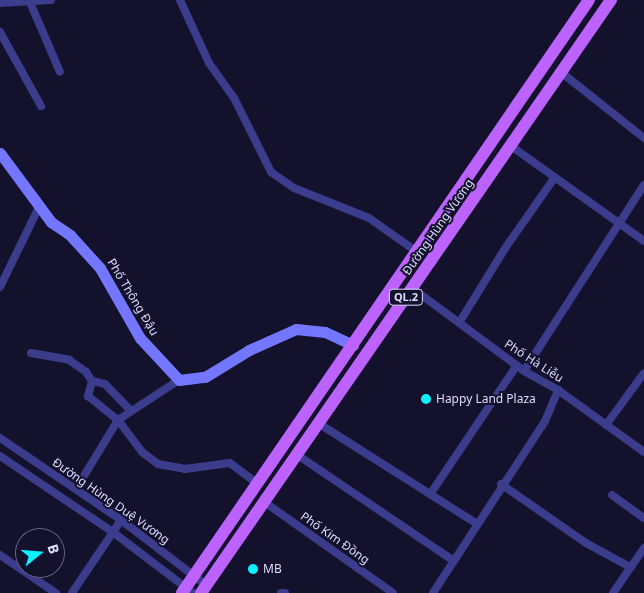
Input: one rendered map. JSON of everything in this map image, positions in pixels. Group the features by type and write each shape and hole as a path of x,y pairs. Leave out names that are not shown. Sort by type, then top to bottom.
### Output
{"main road":[{"name":"Đường Hùng Vương","path":"187,591 194,575 589,0"},
{"name":"Đường Hùng Vương","path":"205,590 296,454 463,216 611,0"},
{"path":"449,206 463,216"}],"street":[{"path":"0,3 51,0"},
{"path":"180,0 208,63 234,98 271,172 294,188 369,218 417,252"},
{"path":"29,2 60,72"},
{"path":"0,32 41,106"},
{"path":"562,73 644,138"},
{"path":"511,146 644,241"},
{"name":"Phố Thông Đậu","path":"1,158 40,205 51,222 70,235 90,256 140,338 179,380"},
{"path":"459,323 506,247 555,177"},
{"path":"524,370 618,221 644,185"},
{"path":"0,287 40,205"},
{"name":"Phố Hà Liễu","path":"412,288 524,370 558,390 644,452"},
{"path":"76,489 118,420 130,410 179,380 205,377 249,350 296,329 324,332 353,345"},
{"path":"30,353 69,360 86,372 92,381 105,384 130,410"},
{"path":"431,493 517,365"},
{"path":"606,425 644,373"},
{"path":"92,381 88,396 118,420 142,452 164,466 185,469 230,463 257,483"},
{"path":"433,593 501,484 545,421 558,390"},
{"path":"318,423 431,493 477,524"},
{"name":"Đường Hùng Duệ Vương","path":"0,438 122,520 194,575 205,590"},
{"path":"296,454 454,561"},
{"name":"Đường Hùng Duệ Vương","path":"0,456 114,533 187,591"},
{"path":"501,484 586,543 630,567"},
{"path":"612,495 644,518"},
{"name":"Phố Kim Đồng","path":"263,502 393,593"},
{"path":"72,593 122,520"},
{"path":"613,593 644,548"},
{"path":"0,555 56,593"}],"place":[{"name":"Happy Land Plaza","path":"426,399"},
{"name":"MB","path":"253,569"}]}
